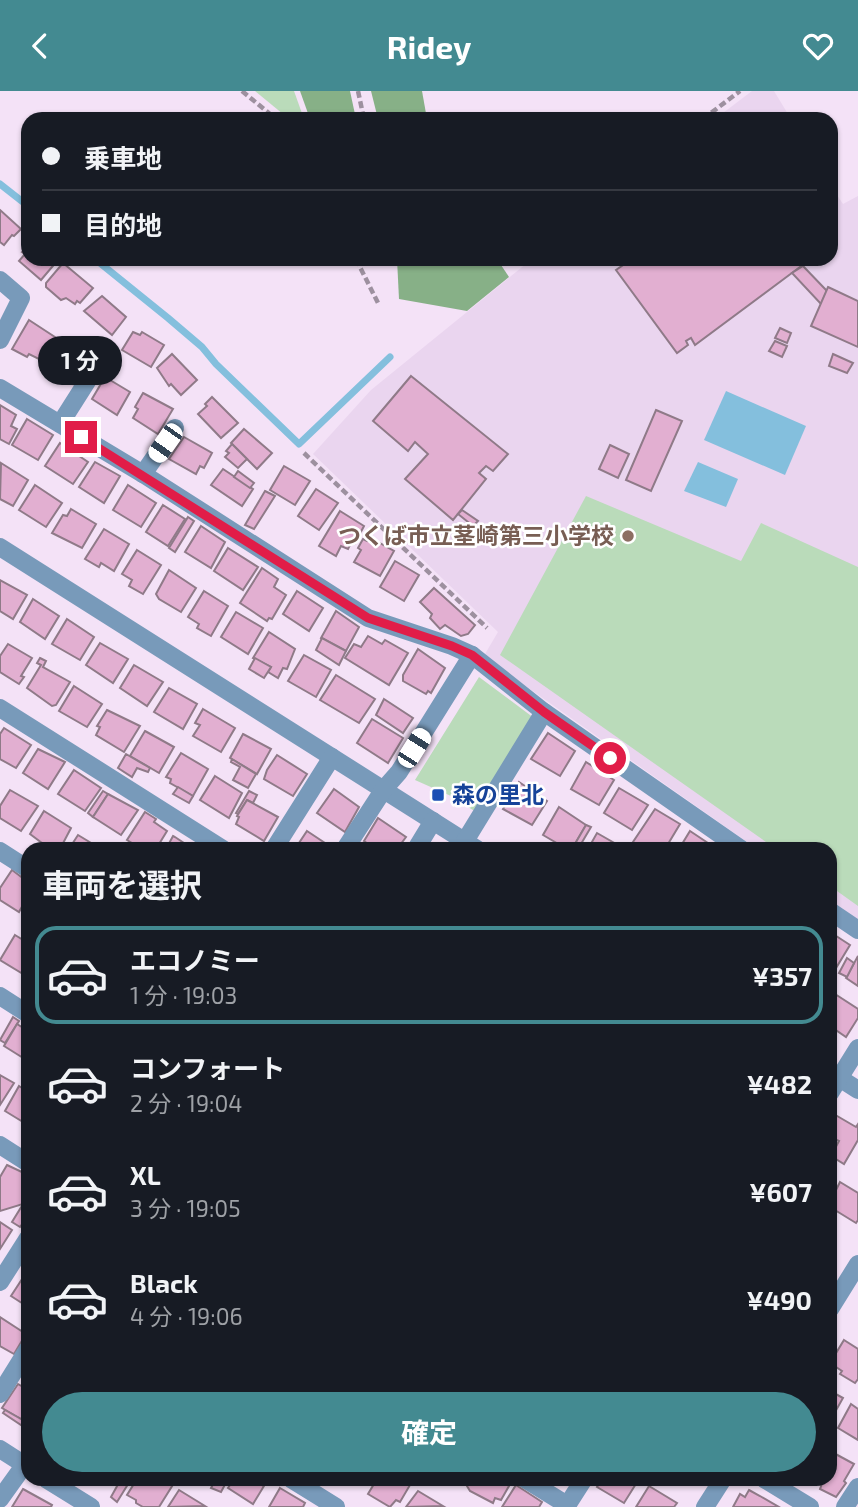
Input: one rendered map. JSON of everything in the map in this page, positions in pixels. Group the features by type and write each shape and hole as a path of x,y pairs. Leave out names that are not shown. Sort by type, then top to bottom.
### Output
{"street":[{"path":"0,280 21,298 0,340"},
{"path":"60,424 100,361"},
{"path":"0,388 143,474 368,618 472,655 544,712 731,842"},
{"path":"143,474 175,428"},
{"path":"0,547 466,842"},
{"path":"350,842 384,789 399,772 472,655"},
{"path":"0,708 212,842"},
{"path":"473,842 544,712"},
{"path":"278,842 332,757"},
{"path":"420,842 433,821"},
{"path":"0,851 21,864"},
{"path":"837,916 858,930"},
{"path":"0,996 21,1010"},
{"path":"837,1076 858,1048"},
{"path":"837,1082 858,1090"},
{"path":"0,1145 21,1158"},
{"path":"0,1282 21,1249"},
{"path":"837,1298 858,1263"},
{"path":"0,1394 21,1360"},
{"path":"0,1449 21,1461"},
{"path":"0,1499 21,1472"},
{"path":"58,1486 91,1507"},
{"path":"302,1486 336,1507"},
{"path":"536,1486 567,1506 580,1486"},
{"path":"705,1507 718,1486"},
{"path":"776,1486 810,1507"},
{"path":"845,1507 858,1487"}],"path":[{"path":"242,91 268,112"},
{"path":"358,91 362,112"},
{"path":"712,112 740,91"},
{"path":"360,266 379,305"},
{"path":"304,453 487,628"}],"shaded area":[{"path":"752,91 774,91 787,112 724,112"},
{"name":"つくば市立茎崎第三小学校","path":"838,196 843,204 858,196 858,920 837,905 837,842 747,842 517,680 485,654 498,632 313,454 371,390 523,266 838,266"}],"green space":[{"path":"255,91 294,91 302,112 280,112"},
{"path":"300,91 350,91 354,112 308,112"},
{"path":"371,91 422,91 426,112 376,112"},
{"path":"397,266 502,266 509,277 467,311 399,299"},
{"path":"586,496 741,561 761,523 858,567 858,906 837,891 837,842 766,842 500,655"},
{"path":"479,677 534,718 476,812 451,796 415,780"}],"water":[{"path":"726,391 806,426 785,475 704,440"},
{"path":"698,462 738,479 726,507 684,491"}],"building":[{"path":"0,210 21,229 4,245 0,242"},
{"path":"25,266 53,266 41,280"},
{"path":"60,266 67,266 93,288 80,303 77,301 75,304 66,298 61,300 46,287 46,283"},
{"path":"622,266 801,266 695,345 691,338 686,341 688,345 677,353 616,270"},
{"path":"803,266 827,291 821,304 792,273"},
{"path":"828,287 858,301 858,347 811,326"},
{"path":"102,296 126,317 112,335 84,311"},
{"path":"29,320 58,339 45,362 12,349"},
{"path":"780,328 791,333 787,343 775,338"},
{"path":"133,332 140,335 142,332 164,345 151,367 122,350"},
{"path":"775,341 787,346 782,357 769,351"},
{"path":"65,343 89,357 73,384 50,370"},
{"path":"172,354 197,380 181,395 171,384 169,386 157,368"},
{"path":"833,354 853,363 847,373 829,366"},
{"path":"411,376 508,454 493,471 486,466 479,473 486,479 453,520 405,479 428,454 415,442 408,451 373,421"},
{"path":"105,377 130,392 117,415 92,399"},
{"path":"143,393 173,409 158,434 133,418 138,409 135,407"},
{"path":"212,397 238,423 221,438 198,414"},
{"path":"0,405 16,415 11,426 17,429 9,444 0,439"},
{"path":"656,410 682,421 651,491 626,480"},
{"path":"27,419 53,435 38,460 12,445"},
{"path":"244,429 272,453 257,469 231,443"},
{"path":"184,437 212,453 204,468 200,466 196,474 169,459"},
{"path":"60,443 88,462 73,484 45,466"},
{"path":"232,444 247,459 238,468 225,457"},
{"path":"610,445 629,454 618,478 599,469"},
{"path":"95,462 120,476 104,503 79,487"},
{"path":"1,463 28,480 13,506 0,499"},
{"path":"284,466 310,481 295,505 270,490"},
{"path":"223,469 253,489 242,506 211,485"},
{"path":"238,471 254,483 250,488 234,477"},
{"path":"35,485 62,503 46,527 19,510"},
{"path":"128,485 156,503 141,527 113,510"},
{"path":"316,489 338,503 319,530 298,516"},
{"path":"265,491 275,496 254,529 245,525"},
{"path":"163,505 185,519 168,546 146,532"},
{"path":"71,509 96,524 82,548 52,533 63,515 67,516"},
{"path":"462,510 478,521 473,526 458,514"},
{"path":"340,511 364,526 355,543 352,541 348,549 341,546 336,556 319,546"},
{"path":"188,517 194,521 175,552 169,548"},
{"path":"201,526 225,542 211,568 185,552"},
{"path":"104,529 129,544 114,571 101,563 99,567 85,559"},
{"path":"369,537 394,551 380,576 354,562 361,550 358,548 363,539 367,541"},
{"path":"228,548 258,567 243,590 214,571"},
{"path":"137,550 161,565 143,594 129,586 132,580 122,574"},
{"path":"395,561 419,575 404,601 380,587"},
{"path":"262,568 278,579 274,587 286,595 272,619 267,621 240,603"},
{"path":"169,570 196,588 181,612 159,599 156,594"},
{"path":"0,580 27,595 13,619 0,611"},
{"path":"434,588 475,625 468,634 461,636 445,625 440,629 430,618 432,614 420,602"},
{"path":"204,591 228,606 211,636 197,628 199,624 188,617"},
{"path":"297,591 323,608 309,631 283,614"},
{"path":"33,599 59,616 45,639 20,622"},
{"path":"336,611 359,627 346,651 321,638"},
{"path":"236,612 263,628 248,654 221,637"},
{"path":"67,619 94,637 80,660 52,644"},
{"path":"269,632 295,649 287,669 283,668 278,678 268,672 271,667 253,658"},
{"path":"368,636 382,644 385,640 408,653 389,685 345,658 354,644 361,647"},
{"path":"322,638 346,651 339,665 316,650"},
{"path":"100,643 128,659 113,683 86,665"},
{"path":"8,644 32,658 19,684 0,672 0,656"},
{"path":"418,649 445,668 431,693 428,691 426,694 403,681 403,675"},
{"path":"304,655 331,670 316,697 288,681"},
{"path":"40,658 46,661 43,667 70,682 56,705 52,706 27,688 41,665 37,663"},
{"path":"255,658 271,667 264,678 249,669"},
{"path":"134,665 163,682 147,706 120,688"},
{"path":"336,675 375,699 359,723 320,700"},
{"path":"74,686 102,704 87,727 59,711"},
{"path":"169,688 197,704 183,729 154,712"},
{"path":"384,699 413,718 403,733 376,715"},
{"path":"203,709 235,728 221,752 193,736 200,725 195,723"},
{"path":"107,710 140,726 124,752 96,735 100,727 97,726"},
{"path":"372,719 403,738 388,763 357,743"},
{"path":"4,728 31,745 16,768 0,759 0,734"},
{"path":"145,731 174,747 159,773 130,756"},
{"path":"548,733 575,751 560,776 531,759"},
{"path":"243,734 271,749 257,774 230,758"},
{"path":"38,749 65,762 48,789 23,773"},
{"path":"181,753 208,769 193,796 170,783 171,779 166,777"},
{"path":"126,754 150,768 148,772 137,768 132,777 118,768"},
{"path":"277,755 307,774 293,796 264,779"},
{"path":"232,759 256,774 248,788 233,780 240,767 231,762"},
{"path":"586,762 614,780 599,805 571,789"},
{"path":"74,770 101,788 85,811 58,794"},
{"path":"215,776 242,793 229,818 200,800"},
{"path":"519,782 547,801 532,825 503,809"},
{"path":"178,787 193,796 189,803 173,794"},
{"path":"619,788 648,805 632,830 604,813"},
{"path":"334,789 359,807 345,832 317,813"},
{"path":"10,790 38,806 21,831 0,818 0,806"},
{"path":"103,791 108,794 93,817 88,813"},
{"path":"249,791 257,795 253,803 247,800 238,814 236,813"},
{"path":"108,794 138,810 121,835 93,817"},
{"path":"247,800 278,817 264,841 236,824 239,817 237,816"},
{"path":"559,807 586,825 576,842 555,842 543,835"},
{"path":"655,809 680,824 669,842 633,842"},
{"path":"44,811 71,828 64,842 41,842 30,834"},
{"path":"145,812 167,831 160,842 127,840"},
{"path":"378,818 406,837 402,842 364,841"},
{"path":"586,825 591,827 582,842 576,842"},
{"path":"307,831 324,842 300,842"},
{"path":"690,831 706,842 683,842"},
{"path":"597,833 613,842 592,842"},
{"path":"78,835 90,842 74,842"},
{"path":"173,836 182,842 170,842"},
{"path":"12,870 21,877 19,912 0,900 0,888"},
{"path":"15,935 21,939 21,973 0,960"},
{"path":"837,937 850,945 837,966"},
{"path":"858,956 858,986 846,978"},
{"path":"847,958 854,963 847,977 839,973"},
{"path":"837,995 858,1009 858,1018 846,1037 837,1031"},
{"path":"13,1017 19,1021 5,1043 0,1040"},
{"path":"17,1024 21,1027 21,1057 4,1046"},
{"path":"0,1075 14,1083 0,1105"},
{"path":"19,1086 21,1121 5,1111"},
{"path":"837,1116 856,1127 858,1124 858,1140 844,1164 837,1160"},
{"path":"7,1165 21,1172 21,1205 0,1211 0,1177"},
{"path":"840,1182 858,1193 856,1223 837,1211 837,1188"},
{"path":"21,1207 21,1226 12,1222"},
{"path":"0,1222 12,1230 0,1249"},
{"path":"21,1281 21,1302 11,1296"},
{"path":"0,1317 21,1331 21,1342 14,1354 0,1346"},
{"path":"844,1340 858,1349 858,1379 855,1383 840,1374 842,1371 837,1368 837,1352"},
{"path":"18,1384 21,1386 21,1419 2,1408"},
{"path":"837,1395 843,1398 837,1409"},
{"path":"851,1404 858,1409 858,1440 838,1428"},
{"path":"5,1410 21,1419 21,1425 3,1413"},
{"path":"837,1455 854,1464 836,1497 820,1489 821,1486 837,1486"},
{"path":"117,1486 127,1486 117,1502 111,1497"},
{"path":"133,1486 172,1486 159,1507 143,1507 127,1495"},
{"path":"212,1486 224,1486 221,1492 211,1488"},
{"path":"229,1486 264,1486 253,1504 228,1488"},
{"path":"373,1486 409,1486 400,1502 396,1500 390,1507 368,1494"},
{"path":"467,1486 509,1486 501,1500 495,1498 493,1503 470,1491"},
{"path":"515,1486 542,1502 539,1507 502,1507"},
{"path":"598,1486 635,1486 624,1503"},
{"path":"649,1486 677,1503 674,1507 636,1507"},
{"path":"280,1488 305,1503 303,1507 269,1507"},
{"path":"23,1489 52,1505 51,1507 12,1507"},
{"path":"179,1490 205,1506 168,1507"},
{"path":"749,1490 779,1507 733,1507 740,1494 745,1497"},
{"path":"418,1491 443,1506 406,1507"}],"waterway":[{"path":"0,184 21,200"},
{"path":"104,266 202,347 216,364 299,444 390,357"}],"place":[{"name":"つくば市立茎崎第三小学校","path":"628,536"},
{"name":"森の里北","path":"438,795"}],"route":[{"path":"81,437 368,618 472,655 544,712 610,758"}]}
